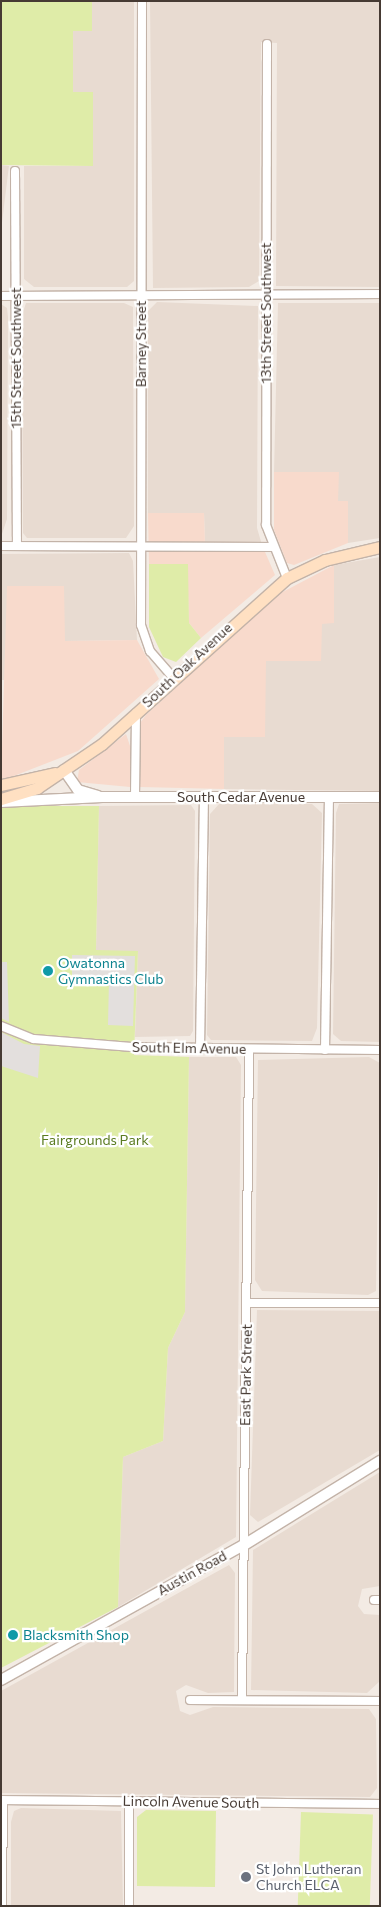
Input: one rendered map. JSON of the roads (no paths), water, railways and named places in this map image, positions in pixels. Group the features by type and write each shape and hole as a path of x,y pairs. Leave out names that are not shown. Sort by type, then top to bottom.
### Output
{"main road":[{"name":"South Oak Avenue","path":"1,801 37,788 64,770 136,713 172,676 287,578 325,560 380,547"},
{"path":"1,785 64,770"}],"street":[{"name":"Barney Street","path":"142,1 141,546 145,642 172,676"},
{"name":"13th Street Southwest","path":"267,44 266,525 272,547 287,578"},
{"name":"15th Street Southwest","path":"15,171 17,546"},
{"path":"1,296 380,294"},
{"path":"1,546 272,547"},
{"path":"135,796 136,713"},
{"name":"South Cedar Avenue","path":"64,770 78,790 102,797"},
{"name":"South Cedar Avenue","path":"1,801 135,796 380,797"},
{"path":"200,1049 204,797"},
{"path":"325,1050 329,797"},
{"name":"South Elm Avenue","path":"1,1026 46,1041 200,1049 380,1050"},
{"name":"East Park Street","path":"242,1700 249,1049"},
{"path":"246,1303 380,1303"},
{"name":"Austin Road","path":"1,1680 244,1544 380,1461"},
{"path":"190,1700 380,1702"},
{"path":"2,1800 2,1906"},
{"name":"Lincoln Avenue South","path":"2,1800 380,1804"},
{"path":"128,1906 129,1801"}],"place":[{"name":"Owatonna Gymnastics Club","path":"48,971"},
{"name":"Blacksmith Shop","path":"13,1635"},
{"name":"St John Lutheran Church ELCA","path":"246,1877"}],"park label":[{"name":"Fairgrounds Park","path":"95,1140"}]}
